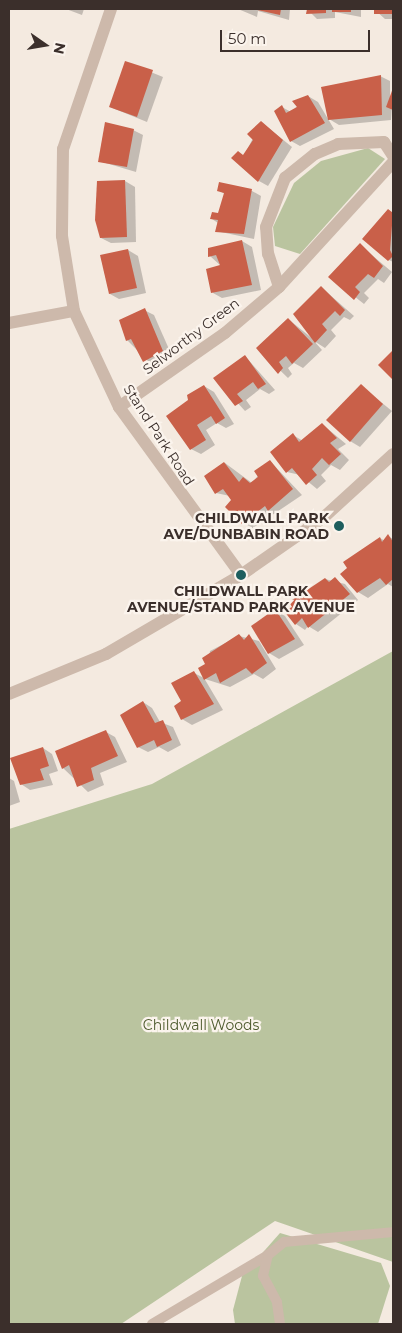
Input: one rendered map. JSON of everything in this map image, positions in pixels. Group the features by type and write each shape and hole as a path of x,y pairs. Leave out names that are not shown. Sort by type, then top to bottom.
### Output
{"street":[{"name":"Stand Park Road","path":"111,9 63,149 62,236 74,311 119,407 241,575"},
{"path":"279,287 268,254 266,227 285,178 315,154 338,144 384,142 393,156"},
{"name":"Selworthy Green","path":"119,407 225,333 279,287 393,162"},
{"path":"9,323 74,311"},
{"path":"9,694 106,654 241,575 323,518 393,454"}],"lane":[{"path":"152,1324 268,1255 284,1242 393,1232"},
{"path":"268,1255 263,1276 277,1302 280,1324"}],"green space":[{"path":"368,148 385,159 300,254 275,246 273,227 294,183 321,161"},
{"name":"Childwall Woods","path":"393,651 393,1262 275,1221 121,1324 9,1324 9,829 152,784"},
{"path":"280,1233 381,1263 390,1286 378,1324 235,1324 233,1310 242,1276"}],"building":[{"path":"253,9 281,9 280,15"},
{"path":"307,9 326,9 326,13 306,14"},
{"path":"332,9 351,9 351,12 332,12"},
{"path":"374,9 393,9 393,14 374,14"},
{"path":"125,61 153,70 137,117 109,107"},
{"path":"381,75 382,115 328,120 321,87"},
{"path":"393,88 393,110 386,107"},
{"path":"308,95 325,123 290,142 274,111 282,105 286,113 297,107 292,101"},
{"path":"261,121 283,140 258,182 231,158 238,151 243,155 253,140 247,134"},
{"path":"105,122 134,129 127,167 98,162"},
{"path":"125,180 127,237 100,238 95,220 97,181"},
{"path":"219,182 252,189 244,234 215,232 218,220 210,219 212,212 218,213 224,193 217,191"},
{"path":"388,209 393,213 390,250 393,256 388,261 362,239"},
{"path":"242,240 252,285 211,293 206,269 220,265 216,255 208,257 208,248"},
{"path":"360,243 383,266 374,278 368,274 355,287 360,292 354,300 328,277"},
{"path":"128,249 137,288 109,294 100,255"},
{"path":"321,286 345,310 340,316 335,311 322,324 327,330 315,343 293,314"},
{"path":"145,308 163,351 143,362 131,339 126,341 119,320"},
{"path":"288,318 313,344 292,364 286,356 279,362 283,368 278,374 256,348"},
{"path":"393,350 393,380 378,365"},
{"path":"245,355 266,384 258,389 253,382 237,394 243,401 235,406 213,378"},
{"path":"361,384 383,404 350,442 326,420"},
{"path":"204,385 225,418 216,424 211,416 197,425 206,440 190,450 166,416 188,400 187,395"},
{"path":"322,423 337,438 330,443 341,454 329,465 322,458 312,469 317,475 306,485 292,468 286,473 270,452 293,433 299,442"},
{"path":"270,460 293,489 268,511 265,506 242,524 225,507 231,500 223,489 215,494 204,476 224,462 239,482 243,477 250,483 258,477 254,471"},
{"path":"388,534 393,542 393,579 386,585 380,578 357,593 340,574 347,568 343,562 380,537 382,542"},
{"path":"335,577 350,594 308,628 302,618 295,625 284,611 292,607 289,602 325,578 329,582"},
{"path":"275,609 295,639 268,654 251,626"},
{"path":"239,634 244,640 249,634 267,663 252,674 246,668 220,683 216,673 204,680 198,668 205,664 202,658"},
{"path":"194,671 214,704 181,720 174,706 181,701 171,683"},
{"path":"143,701 155,723 163,720 172,740 157,747 154,740 137,748 120,715"},
{"path":"106,730 118,756 91,768 94,780 77,787 69,765 62,769 55,751"},
{"path":"43,747 49,766 40,769 44,780 20,785 10,758"}],"place":[{"name":"CHILDWALL PARK AVE/DUNBABIN ROAD","path":"339,526"},
{"name":"CHILDWALL PARK AVENUE/STAND PARK AVENUE","path":"241,575"}]}
